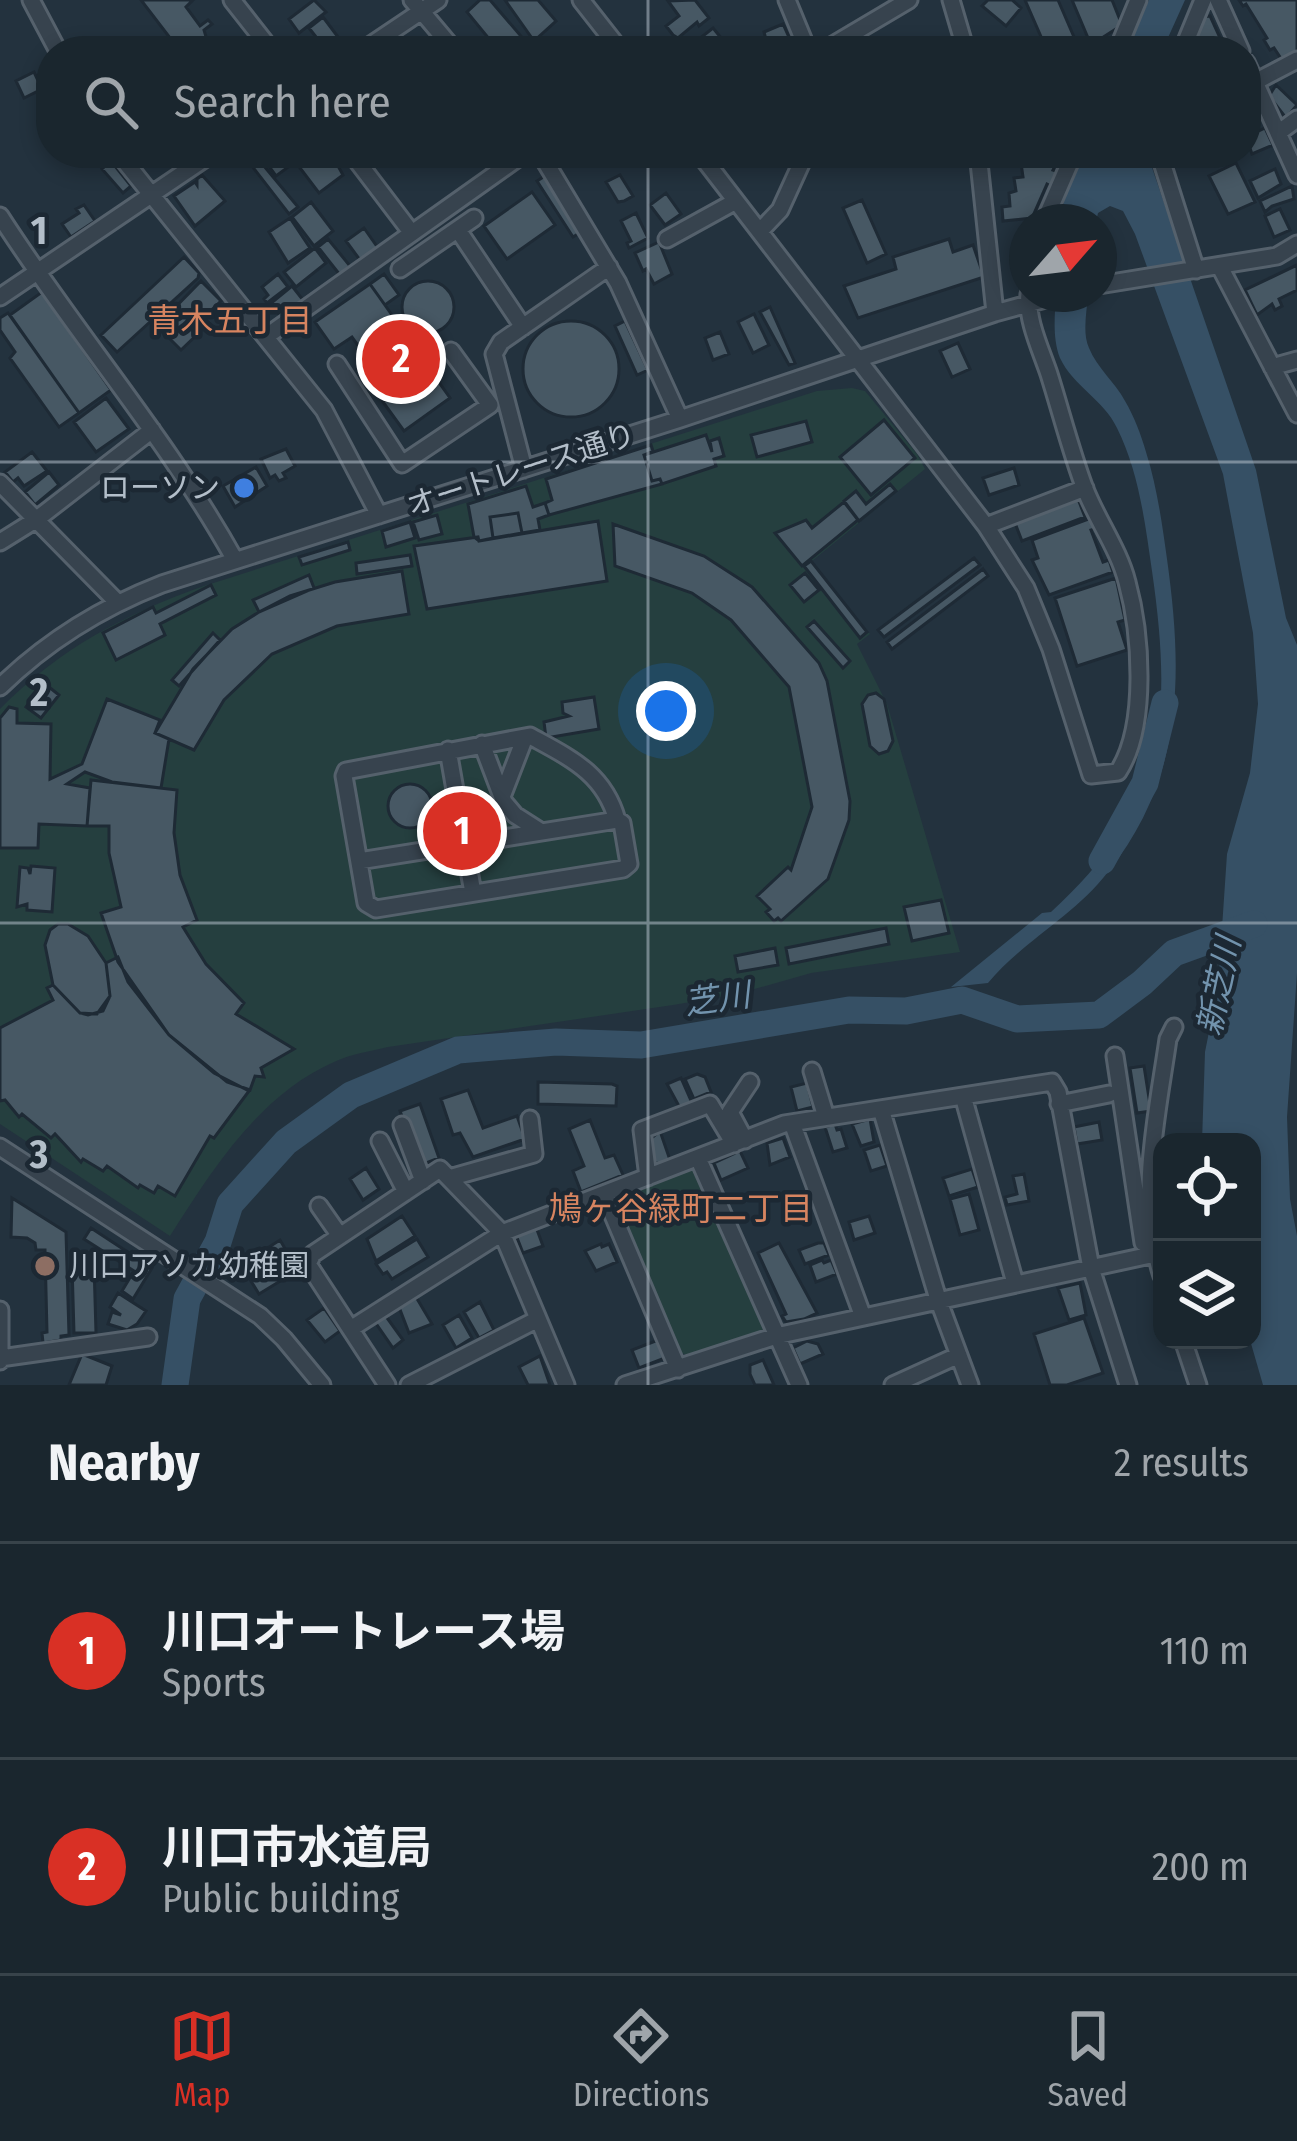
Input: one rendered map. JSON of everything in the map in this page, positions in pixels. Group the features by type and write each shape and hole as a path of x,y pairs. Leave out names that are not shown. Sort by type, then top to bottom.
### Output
{"street":[{"path":"31,0 50,36"},
{"path":"232,0 260,36"},
{"path":"380,36 417,6 438,0"},
{"path":"581,0 609,36"},
{"path":"788,0 802,36"},
{"path":"848,36 909,0"},
{"path":"951,0 962,36"},
{"path":"1188,36 1203,0"},
{"path":"1218,0 1234,36"},
{"path":"1123,36 1136,2"},
{"path":"417,6 442,36"},
{"path":"1261,79 1297,59"},
{"path":"1261,96 1297,175"},
{"path":"1278,134 1297,118"},
{"path":"130,168 334,426 379,515"},
{"path":"0,297 192,168"},
{"path":"362,168 411,232"},
{"path":"267,336 504,168"},
{"path":"549,168 609,267 680,419"},
{"path":"711,168 986,526 1026,588 1091,775 1118,772 1138,700 1137,647 1127,579 1085,488 1033,312"},
{"path":"760,231 780,210 799,168"},
{"path":"980,168 995,313"},
{"path":"1052,204 1067,168"},
{"path":"1163,168 1192,270"},
{"path":"446,183 458,200"},
{"path":"430,195 441,211"},
{"path":"668,239 736,201"},
{"path":"0,216 199,495 235,560"},
{"path":"400,269 474,218"},
{"path":"458,230 524,327"},
{"path":"1117,282 1276,256 1297,244"},
{"path":"524,469 498,403 494,354 501,342 609,267"},
{"path":"1220,267 1297,415"},
{"name":"オートレース通り","path":"0,687 60,638 118,603 162,584 680,419 1009,307"},
{"path":"451,351 498,403"},
{"path":"1272,367 1297,360"},
{"path":"337,364 402,464 498,403"},
{"path":"0,542 152,430"},
{"path":"0,483 118,603"},
{"path":"986,526 1085,488"},
{"path":"358,861 617,820 622,823 628,864 622,869 370,908 358,861 346,771 530,736 588,768 611,797 617,820"},
{"path":"460,814 484,820 503,798 525,737"},
{"path":"482,744 514,815 540,831"},
{"path":"448,750 473,893"},
{"path":"1149,1254 1150,1178 1167,1044 1174,1027"},
{"path":"1115,1056 1153,1261"},
{"path":"812,1071 826,1118"},
{"path":"739,1142 730,1112 749,1082"},
{"path":"352,1328 502,1233 792,1123 1052,1082 1091,1268 1128,1385"},
{"path":"1059,1104 1109,1094"},
{"path":"962,1096 1015,1283"},
{"path":"648,1178 642,1130 710,1104 739,1142"},
{"path":"881,1109 938,1299 970,1385"},
{"path":"449,1178 534,1154 530,1119"},
{"path":"792,1123 863,1317"},
{"path":"403,1125 422,1181"},
{"path":"380,1141 406,1192"},
{"path":"0,1148 233,1298 284,1339 322,1385"},
{"path":"698,1158 799,1385"},
{"path":"387,1385 308,1264 313,1254 440,1169 502,1233 566,1385"},
{"path":"604,1194 678,1369"},
{"path":"319,1206 340,1236"},
{"path":"625,1385 776,1336 1149,1254"},
{"path":"0,1310 0,1359 148,1337"},
{"path":"409,1385 538,1319"},
{"path":"1186,1349 1198,1385"},
{"path":"893,1385 959,1355"}],"green space":[{"path":"817,391 865,391 925,469 812,561 870,634 857,644 887,704 960,952 811,973 737,994 388,1047 341,1059 307,1076 260,1114 170,1236 0,1124 0,709 22,688 94,636 204,586"},
{"path":"691,1168 697,1170 767,1331 687,1355 682,1353 615,1204 617,1195"}],"water":[{"path":"1149,0 1185,0 1169,36 1133,36"},
{"path":"1077,168 1152,168 1256,470 1286,618 1297,645 1297,973 1287,1117 1290,1199 1297,1236 1297,1385 1263,1385 1253,1349 1261,1349 1261,1133 1202,1133 1205,1052 1218,987 1227,854 1250,773 1258,704 1253,633 1223,474 1123,211 1117,204 1063,204"},
{"path":"1056,312 1086,312 1089,348 1128,407 1150,465 1172,602 1172,723 1152,799 1133,836 1095,888 988,983 951,987 1042,913 1051,912 1089,873 1118,835 1139,796 1160,715 1158,623 1136,480 1111,418 1060,358"}],"building":[{"path":"141,0 193,0 186,7 200,26 208,20 212,24 204,30 206,36 169,36"},
{"path":"314,0 326,12 299,33 289,19"},
{"path":"480,0 490,0 521,36 487,36 467,12"},
{"path":"505,0 538,0 556,21 540,36 530,36"},
{"path":"695,0 709,18 675,36 666,26 679,16 668,1"},
{"path":"988,0 1012,0 1021,8 1006,26 982,6"},
{"path":"1025,0 1058,0 1074,36 1041,36"},
{"path":"1072,0 1112,0 1122,25 1105,36 1087,36"},
{"path":"1239,0 1297,0 1297,51 1282,60 1274,48 1270,50 1246,4"},
{"path":"1210,16 1219,36 1195,36 1203,17"},
{"path":"323,17 337,36 315,36 309,28"},
{"path":"783,24 788,36 765,36 764,32"},
{"path":"34,72 36,92 24,98 16,81"},
{"path":"1276,85 1297,105 1286,118 1269,96"},
{"path":"1265,128 1273,145 1261,150"},
{"path":"117,168 131,186 123,193 102,169"},
{"path":"254,168 266,168 298,207 289,214"},
{"path":"300,168 339,168 343,175 319,193"},
{"path":"1022,168 1059,172 1038,204 1010,204 1009,193 1016,191 1014,178 1023,177"},
{"path":"1238,168 1255,202 1228,214 1209,176"},
{"path":"1275,169 1281,184 1258,198 1250,181"},
{"path":"202,175 225,201 195,226 174,196 197,185"},
{"path":"620,175 633,196 618,202 606,182"},
{"path":"545,176 581,232 573,237 537,181"},
{"path":"1292,186 1294,199 1265,212 1260,201"},
{"path":"532,192 555,225 507,259 484,226"},
{"path":"666,193 681,214 665,225 650,205"},
{"path":"862,200 886,254 867,263 843,208"},
{"path":"311,202 333,231 314,246 292,217"},
{"path":"84,205 95,221 71,237 62,224"},
{"path":"1009,206 1009,220 1003,221 1002,207"},
{"path":"1280,209 1290,230 1274,237 1265,216"},
{"path":"636,213 648,238 629,248 631,241 621,221"},
{"path":"290,218 310,248 288,263 269,232"},
{"path":"364,228 378,248 360,260 346,241"},
{"path":"328,239 350,266 340,275 318,247"},
{"path":"949,239 953,252 973,245 984,277 858,318 844,286 896,269 893,257"},
{"path":"659,242 672,274 654,284 635,253"},
{"path":"315,248 326,263 296,287 284,272"},
{"path":"184,257 199,273 198,278 117,352 101,335"},
{"path":"1297,265 1297,290 1279,299 1282,306 1275,310 1272,304 1257,315 1245,290"},
{"path":"278,274 288,287 267,303 262,287"},
{"path":"384,274 399,295 385,305 370,284"},
{"path":"201,281 221,301 203,318 209,323 181,350 157,326"},
{"path":"428,281 447,288 454,307 447,326 428,333 409,326 402,307 409,288"},
{"path":"370,284 416,349 430,339 440,354 426,364 450,398 404,431 383,402 393,394 352,337 334,349 315,322"},
{"path":"292,286 303,300 282,318 270,304"},
{"path":"42,292 111,390 79,413 10,315"},
{"path":"770,307 795,363 789,365 760,312"},
{"path":"8,313 79,413 59,427 10,358 15,352 0,330 0,318"},
{"path":"754,314 769,345 753,353 738,322"},
{"path":"571,321 589,324 605,335 616,351 616,387 605,403 589,414 571,417 553,414 537,403 526,387 523,369 526,351 537,335 553,324"},
{"path":"625,321 648,370 637,375 615,326"},
{"path":"720,332 729,354 713,360 705,338"},
{"path":"958,343 970,369 952,377 940,351"},
{"path":"106,398 129,429 96,452 74,422"},
{"path":"884,420 915,458 871,495 840,457"},
{"path":"806,421 812,442 757,457 751,435"},
{"path":"706,435 712,452 710,441 719,438 724,456 714,459 716,466 662,484 660,479 652,481 644,455"},
{"path":"651,445 653,451 644,455 652,481 660,479 662,484 549,515 545,503 552,500 546,479"},
{"path":"286,449 295,466 283,473 286,478 270,478 261,459"},
{"path":"32,452 47,471 24,486 18,478 13,482 5,472"},
{"name":"ローソン","path":"256,467 267,486 235,507 223,486"},
{"path":"1014,468 1019,485 989,495 983,478"},
{"path":"49,472 59,485 35,505 25,492"},
{"path":"890,484 896,491 859,521 844,501 856,491 866,504"},
{"path":"526,486 533,507 545,503 549,515 538,519 540,530 522,533 518,513 490,517 493,538 479,541 474,537 468,504"},
{"path":"1078,499 1085,517 1022,541 1015,523"},
{"path":"844,502 858,520 802,566 775,533 806,520 812,528"},
{"path":"518,513 522,533 493,538 490,517"},
{"path":"437,515 442,534 419,540 413,522"},
{"path":"1091,518 1103,562 1109,560 1113,572 1049,595 1032,560 1038,558 1032,540"},
{"path":"598,521 607,581 427,609 414,546 478,537 479,541"},
{"path":"410,522 415,538 386,547 382,531"},
{"path":"613,524 704,556 752,587 819,663 827,681 850,801 849,820 828,879 781,921 774,921 757,896 788,867 791,870 812,807 789,687 731,620 692,593 615,566"},
{"path":"348,542 350,550 302,565 299,557"},
{"path":"410,555 412,566 357,574 356,563"},
{"path":"974,558 980,565 884,637 878,630"},
{"path":"811,561 867,632 860,638 804,566"},
{"path":"983,569 988,576 892,649 887,642"},
{"path":"402,571 409,614 337,626 272,654 224,700 194,750 155,733 193,669 232,629 290,596 335,582"},
{"path":"805,573 819,590 804,602 790,585"},
{"path":"309,575 314,588 259,612 253,600"},
{"path":"1116,578 1125,620 1118,622 1127,650 1077,666 1055,598"},
{"path":"211,585 216,595 160,624 165,635 116,660 103,633"},
{"path":"814,621 850,661 843,668 807,627"},
{"path":"213,633 220,640 179,686 172,680"},
{"path":"44,683 59,695 41,718 26,707"},
{"path":"876,693 884,699 893,741 888,751 879,754 870,746 862,704"},
{"path":"594,697 599,729 546,738 544,722 569,716 563,713 562,702"},
{"path":"107,699 160,720 155,733 169,739 161,788 112,782 85,772 67,784 90,788 87,826 39,824 38,848 0,848 0,718 9,707 17,709 17,723 51,724 50,779 82,764"},
{"path":"91,780 177,790 174,833 180,875 197,920 183,927 206,964 244,1003 236,1014 294,1049 261,1068 264,1077 255,1076 250,1090 227,1082 169,1035 118,962 101,913 121,907 109,853 109,826 87,826"},
{"path":"410,784 425,791 432,806 425,821 410,828 395,821 388,806 395,791"},
{"path":"31,866 55,868 52,912 27,910 27,904 17,907 20,867 28,868 30,874"},
{"path":"941,900 949,933 912,941 904,907"},
{"path":"68,924 88,936 106,963 110,996 97,1014 80,1013 53,985 45,945 50,930"},
{"path":"886,928 889,944 789,964 786,948"},
{"path":"775,948 778,965 738,972 735,956"},
{"path":"118,957 128,982 169,1035 214,1073 249,1091 214,1138 210,1136 175,1196 158,1186 154,1193 138,1188 107,1166 103,1171 81,1162 55,1134 51,1138 22,1114 19,1117 5,1100 0,1101 0,1028 53,1000 47,988 53,985 80,1013 103,1011 110,996 106,963"},
{"path":"1144,1066 1151,1111 1137,1113 1130,1068"},
{"path":"697,1074 705,1077 711,1092 694,1099 685,1079"},
{"path":"681,1078 692,1103 680,1108 667,1084"},
{"path":"538,1082 612,1084 617,1086 616,1106 538,1104"},
{"path":"807,1083 813,1107 797,1111 791,1087"},
{"path":"468,1090 483,1128 517,1116 525,1139 473,1157 460,1133 453,1135 441,1099"},
{"path":"420,1104 439,1158 421,1165 400,1111"},
{"path":"870,1119 874,1142 861,1146 852,1124"},
{"path":"590,1120 605,1158 614,1155 623,1175 581,1192 573,1171 584,1166 569,1129"},
{"path":"1099,1122 1102,1140 1077,1144 1074,1127"},
{"path":"835,1124 847,1148 833,1152 825,1127"},
{"path":"660,1131 670,1160 659,1164 654,1162 649,1140"},
{"path":"783,1138 790,1157 770,1165 767,1143"},
{"path":"880,1145 887,1166 871,1171 864,1150"},
{"path":"740,1151 748,1168 721,1180 714,1163"},
{"path":"366,1168 379,1189 363,1200 350,1179"},
{"path":"972,1169 978,1187 949,1196 943,1178"},
{"path":"1024,1174 1029,1201 1007,1205 1005,1197 1017,1194 1013,1176"},
{"path":"969,1194 979,1230 960,1235 950,1199"},
{"path":"12,1198 66,1232 69,1335 61,1340 43,1343 42,1333 47,1332 45,1250 36,1250 27,1238 11,1237"},
{"path":"402,1216 415,1236 376,1261 367,1239"},
{"path":"869,1216 875,1233 854,1240 849,1222"},
{"path":"536,1227 543,1246 523,1253 516,1235"},
{"path":"91,1228 152,1268 133,1299 122,1291 134,1271 84,1239"},
{"path":"417,1239 428,1257 392,1279 387,1272 383,1274 376,1264"},
{"path":"280,1240 295,1272 259,1294 246,1273 260,1265 255,1256"},
{"path":"779,1243 817,1313 804,1319 786,1322 758,1253"},
{"path":"824,1243 829,1255 805,1264 799,1250"},
{"path":"609,1244 617,1262 596,1271 585,1251"},
{"path":"831,1260 837,1274 816,1282 810,1265"},
{"path":"94,1264 96,1333 74,1333 72,1265"},
{"path":"1080,1283 1086,1315 1069,1320 1058,1288"},
{"path":"118,1293 146,1311 127,1330 108,1324 112,1312 121,1315 110,1307"},
{"path":"416,1297 432,1324 409,1333 399,1307"},
{"path":"480,1302 494,1330 479,1338 464,1312"},
{"path":"324,1308 340,1331 325,1342 307,1320"},
{"path":"385,1315 403,1340 393,1348 375,1322"},
{"path":"459,1315 472,1338 456,1348 443,1325"},
{"path":"1084,1318 1103,1373 1067,1385 1050,1385 1034,1334"},
{"path":"658,1340 665,1358 639,1368 632,1350"},
{"path":"807,1341 818,1344 823,1354 800,1364 793,1348"},
{"path":"82,1354 112,1366 106,1385 69,1385"},
{"path":"540,1356 550,1385 528,1385 519,1367"},
{"path":"763,1360 774,1385 755,1385 750,1374 750,1365"}],"waterway":[{"path":"1102,861 1145,783 1165,703"},
{"name":"芝川","path":"175,1385 187,1299 218,1242 230,1204 286,1142 351,1095 458,1050 556,1042 641,1045 849,1010 906,1011 962,1000 1017,1019 1099,1015 1174,953 1254,924"}],"place":[{"name":"川口市水道局","path":"401,359"},
{"name":"ローソン","path":"244,488"},
{"name":"川口オートレース場","path":"462,831"},
{"name":"川口アソカ幼稚園","path":"45,1266"}],"district":[{"name":"青木五丁目","path":"230,320"},
{"name":"鳩ヶ谷緑町二丁目","path":"681,1208"}],"water label":[{"name":"新芝川","path":"1218,986"}]}
